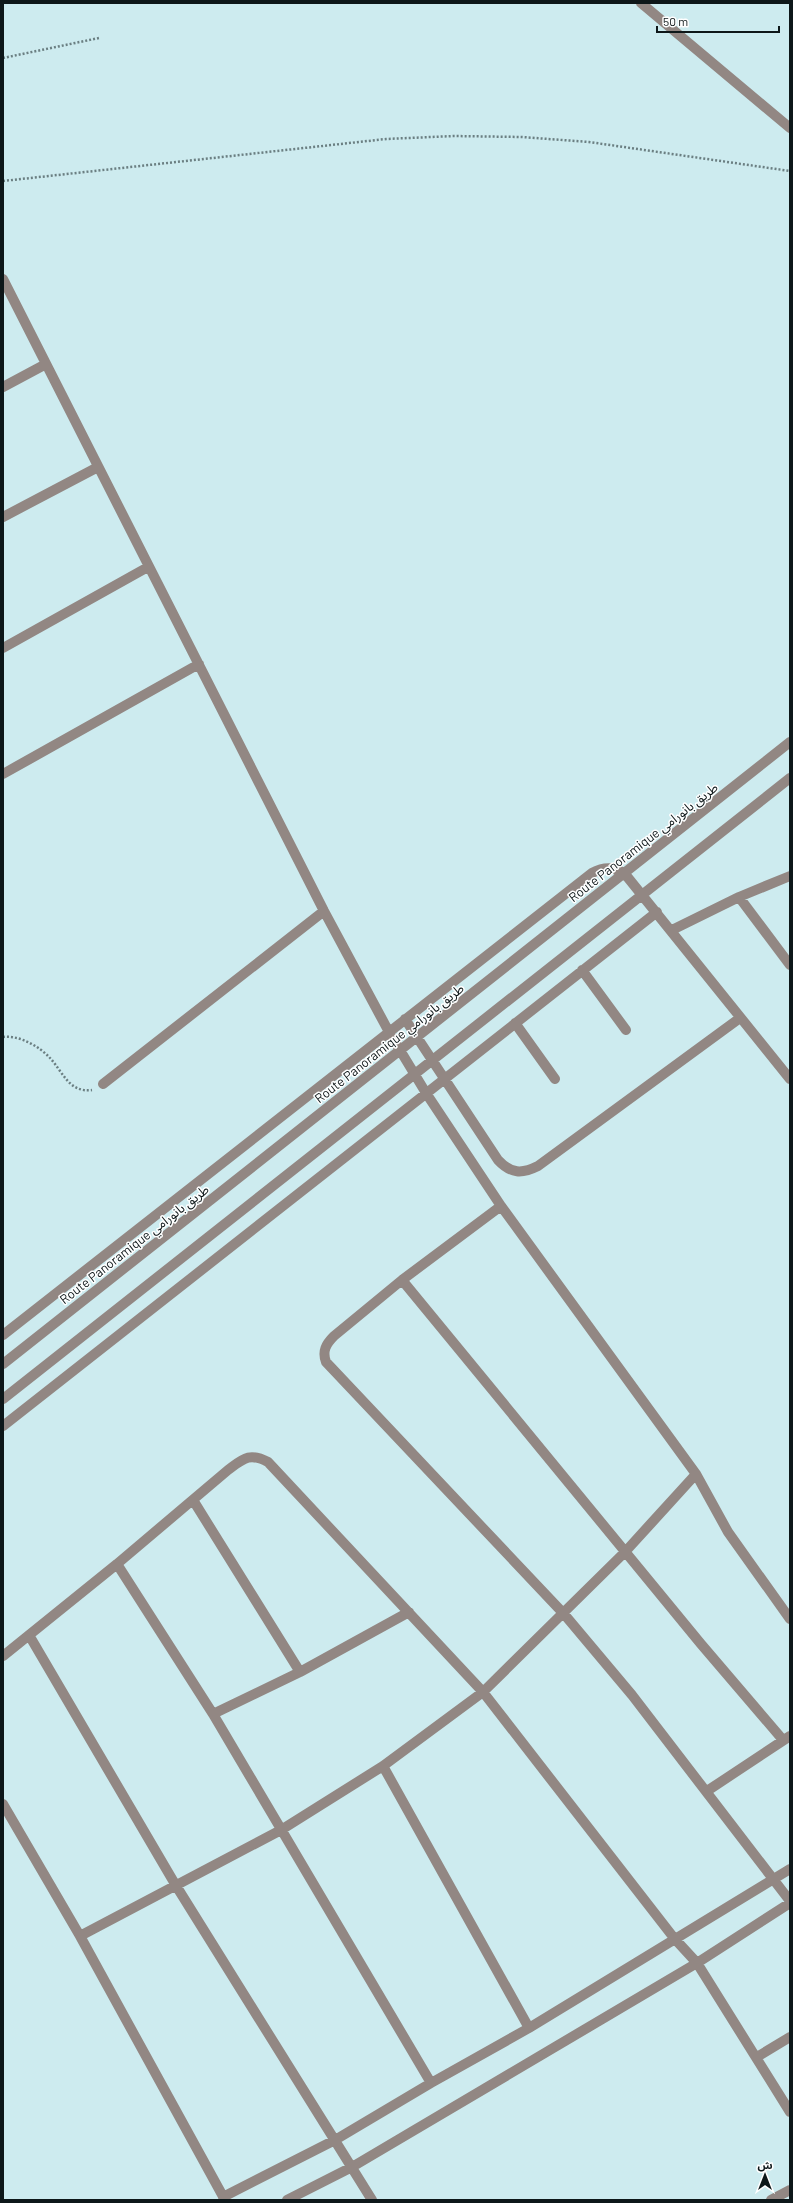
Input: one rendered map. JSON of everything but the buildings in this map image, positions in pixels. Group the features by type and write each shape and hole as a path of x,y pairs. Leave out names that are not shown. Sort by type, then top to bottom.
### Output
{"street":[{"path":"642,3 790,128"},
{"path":"3,279 324,911 400,1051 501,1206 696,1474 728,1532 790,1619"},
{"path":"3,387 46,364"},
{"path":"3,517 98,467"},
{"path":"3,648 148,567"},
{"path":"3,774 199,664"},
{"name":"Route Panoramique طريق بانورامي","path":"3,1364 625,874 790,742"},
{"path":"3,1398 790,778"},
{"path":"3,1335 592,873 608,868 625,874 672,930 740,1018 790,1079"},
{"path":"672,930 740,897 790,876"},
{"path":"740,897 790,965"},
{"path":"103,1084 324,911"},
{"path":"3,1426 657,912"},
{"path":"582,970 626,1030"},
{"path":"405,1020 498,1160 506,1168 517,1172 528,1171 538,1166 740,1018"},
{"path":"515,1023 555,1078"},
{"path":"287,2200 352,2167 697,1963 790,1902 708,1791 632,1695 564,1614 326,1362 325,1350 327,1344 334,1336 402,1280 501,1206"},
{"path":"402,1280 625,1552 786,1738 708,1791"},
{"path":"3,1656 245,1458 254,1456 268,1462 483,1692 674,1938 697,1963 790,2112"},
{"path":"80,1936 175,1884 281,1830 383,1766 483,1692 564,1614 625,1552 696,1474"},
{"path":"193,1500 300,1672"},
{"path":"117,1564 213,1714 431,2083"},
{"path":"213,1714 300,1672 409,1612"},
{"path":"29,1635 175,1884 372,2200"},
{"path":"383,1766 529,2028"},
{"path":"3,1804 80,1936 224,2199 335,2140 431,2083 529,2028 674,1938 790,1869"},
{"path":"757,2057 790,2037"},
{"path":"772,2200 790,2190"}],"path":[{"path":"3,58 99,38"},
{"path":"3,181 386,139 454,136 522,137 589,142 790,171"},
{"path":"3,1037 23,1040 38,1048 50,1057 74,1088 84,1091 94,1090 103,1084"}]}
